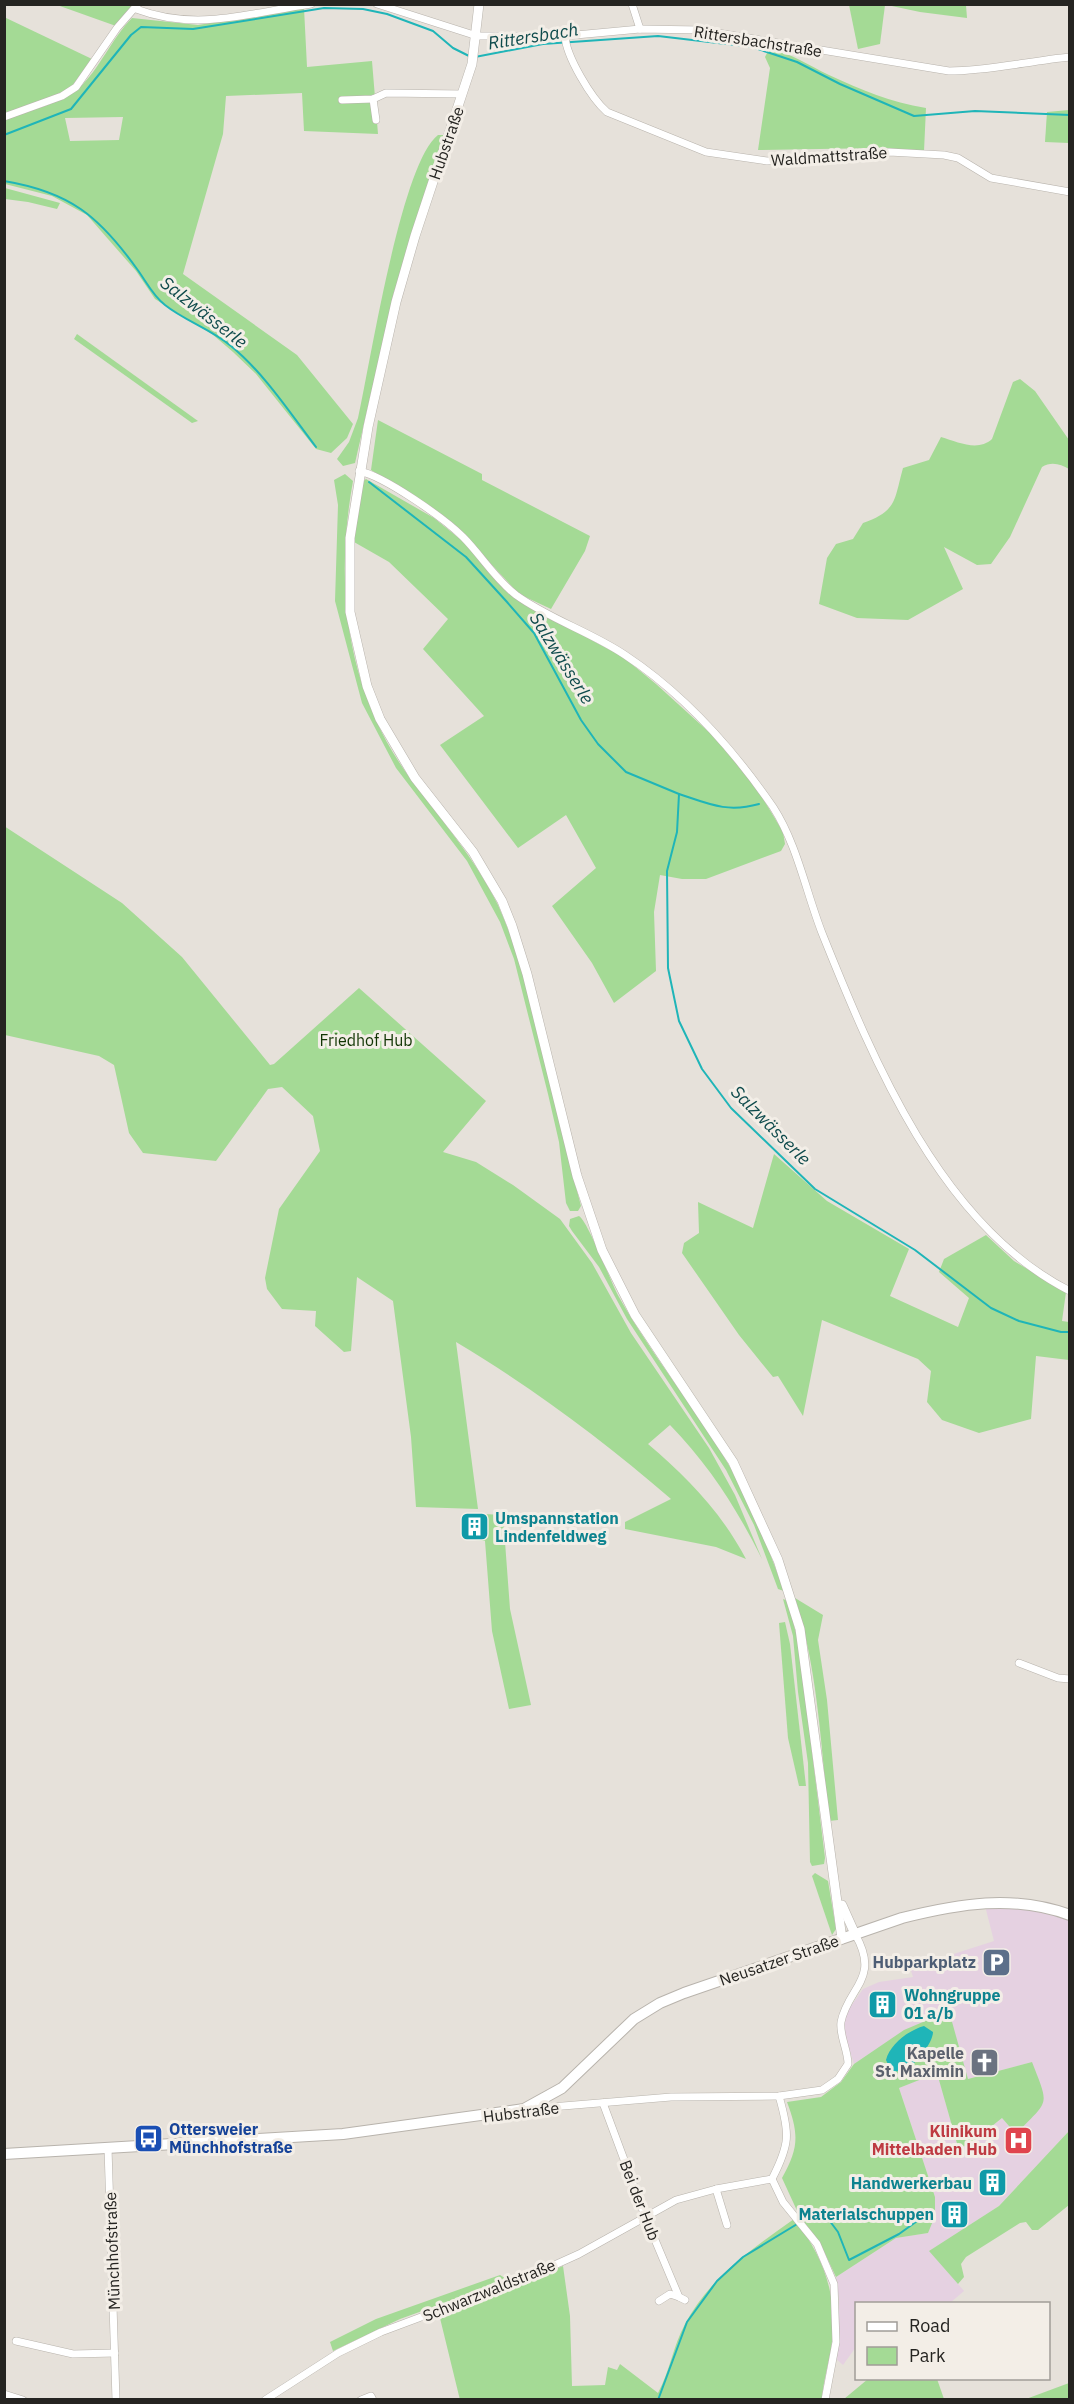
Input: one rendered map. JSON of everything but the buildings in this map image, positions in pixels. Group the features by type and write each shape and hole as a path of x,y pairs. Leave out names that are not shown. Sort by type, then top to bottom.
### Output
{"main road":[{"name":"Neusatzer Straße","path":"524,2109 562,2088 614,2036 634,2019 660,2003 902,1918 985,1902 1018,1902 1044,1906 1070,1915"},
{"name":"Hubstraße","path":"4,2154 343,2134 524,2109"}],"street":[{"path":"4,117 62,96 76,87 117,28 137,7 184,21 202,22 311,4"},
{"name":"Rittersbachstraße","path":"377,4 477,36 565,36 640,29 700,30 949,71 971,71 1024,61 1070,57"},
{"name":"Hubstraße","path":"479,4 473,55 396,302 359,471 350,538 350,612 367,686 380,719 415,778 473,852 502,901 527,974 578,1176 602,1250 635,1315 733,1462 770,1541 800,1629 839,1898 842,1939"},
{"path":"632,4 640,29"},
{"name":"Waldmattstraße","path":"565,36 566,45 595,102 606,112 706,152 767,161 889,152 944,154 958,158 991,178 1070,192"},
{"name":"Hubstraße","path":"342,100 373,99 386,93 462,94"},
{"path":"373,99 376,120"},
{"path":"359,471 380,479 461,536 516,594 625,655 724,741 775,811 785,830 821,930 883,1074 923,1147 999,1242 1032,1269 1070,1291"},
{"path":"1019,1664 1058,1678 1070,1679"},
{"name":"Hubstraße","path":"524,2109 671,2097 779,2096 822,2090 838,2079 848,2064 841,2024 845,2011 861,1985 865,1970 855,1934 839,1898"},
{"path":"779,2096 787,2125 786,2152 772,2179 783,2202 817,2244 834,2284 836,2343 825,2397"},
{"name":"Bei der Hub","path":"603,2103 645,2216 682,2298 670,2294 658,2301"},
{"name":"Münchhofstraße","path":"108,2148 116,2400"},
{"name":"Schwarzwaldstraße","path":"266,2400 338,2353 381,2331 528,2277 579,2254 676,2200 716,2189 772,2179"},
{"path":"716,2189 727,2225"},
{"path":"16,2341 73,2354 115,2353"},
{"path":"4,2394 23,2400"},
{"path":"361,2400 371,2396 373,2400"}],"shaded area":[{"name":"Klinikum Mittelbaden Hub","path":"985,1906 1033,1908 1069,1919 1069,2131 999,2206 930,2251 964,2291 951,2302 855,2302 855,2348 843,2365 835,2358 839,2299 836,2277 896,2238 928,2233 935,2197 899,2088 937,2072 958,2147 967,2146 1002,2118 1016,2134 1032,2062 968,2079 874,2051 854,2064 843,2029 844,2016 863,1989 879,1982 913,1977 910,1968 994,1941"}],"green space":[{"path":"57,5 135,5 116,26"},
{"path":"849,5 885,5 880,44 858,49"},
{"path":"887,5 966,5 967,18 920,12"},
{"path":"304,8 307,67 372,61 378,134 304,131 302,93 226,96 223,134 183,274 297,355 353,424 347,438 331,453 316,449 256,374 233,352 212,334 155,299 136,271 87,215 52,196 5,184 5,120 53,103 78,89 132,18 198,25","holes":["123,117 119,140 70,141 65,118"]},
{"path":"4,17 92,59 72,86 61,94 4,115"},
{"path":"769,49 792,56 876,95 926,108 924,151 877,148 758,150 770,68 765,57"},
{"path":"1069,110 1069,143 1045,142 1047,112"},
{"path":"438,135 444,135 394,292 355,463 343,466 337,459 349,442 358,418 400,223 424,153"},
{"path":"5,188 60,203 57,209 5,199"},
{"path":"77,334 198,421 192,423 74,339"},
{"path":"1020,379 1035,391 1069,440 1069,469 1056,464 1042,467 1010,537 991,564 977,565 944,547 963,589 908,620 857,618 819,604 827,558 836,544 853,539 863,523 874,519 888,509 895,497 903,468 929,460 941,437 974,445 981,445 992,439 1013,382"},
{"path":"378,420 482,474 482,480 590,536 585,551 551,609 519,594 464,535 421,501 371,470"},
{"path":"345,474 353,481 347,520 346,598 350,636 359,673 371,710 388,745 479,871 505,922 532,1008 581,1206 578,1211 570,1211 566,1203 559,1142 548,1094 514,959 500,922 467,861 396,768 362,703 335,601 338,505 334,480"},
{"path":"366,479 434,518 460,539 519,601 623,657 656,684 721,743 759,792 783,832 785,844 781,851 706,879 682,879 660,875 654,912 656,971 614,1003 592,963 552,906 596,868 566,815 518,848 440,745 484,716 423,649 448,619 389,562 354,542 361,483"},
{"name":"Friedhof Hub","path":"4,826 122,903 182,957 270,1065 274,1064 359,988 486,1101 443,1152 476,1162 560,1219 592,1263 631,1333 709,1448 735,1495 762,1559 721,1488 670,1425 648,1444 677,1470 715,1511 746,1559 716,1547 625,1529 625,1522 671,1499 567,1416 456,1342 478,1509 416,1507 411,1437 393,1301 357,1277 351,1351 344,1352 315,1326 316,1311 282,1309 267,1289 265,1278 279,1209 320,1151 313,1116 282,1087 268,1089 216,1161 143,1153 129,1133 114,1065 99,1056 5,1035"},
{"path":"774,1154 827,1201 909,1249 890,1296 958,1327 969,1298 939,1272 944,1259 986,1235 1014,1261 1066,1292 1062,1321 1069,1322 1069,1360 1036,1356 1031,1419 979,1433 942,1420 927,1402 931,1371 918,1359 822,1320 803,1416 778,1376 773,1377 739,1335 682,1253 684,1243 699,1233 698,1202 753,1228"},
{"path":"579,1216 588,1229 615,1290 633,1321 710,1434 738,1481 757,1521 784,1591 778,1589 754,1525 726,1470 627,1319 599,1267 569,1226 570,1219"},
{"path":"464,1513 503,1515 510,1609 531,1705 509,1709 492,1631 485,1541 464,1539"},
{"path":"795,1598 823,1615 818,1640 827,1700 838,1820 829,1821 814,1680"},
{"path":"783,1599 788,1601 799,1646 825,1858 824,1864 812,1866 810,1862 808,1763 793,1636"},
{"path":"785,1622 790,1644 806,1786 799,1786 788,1738 779,1623"},
{"path":"815,1873 828,1881 836,1929 832,1935 812,1876"},
{"path":"949,2011 968,2079 1032,2062 1042,2088 1043,2102 1016,2134 1002,2118 967,2146 958,2147 937,2073 899,2088 935,2197 935,2216 928,2233 896,2238 836,2277 821,2245 799,2215 782,2178 792,2158 795,2141 794,2123 787,2102 821,2097 841,2082 854,2064 904,2030"},
{"path":"1069,2131 1069,2205 1038,2230 1032,2230 1026,2222 1020,2223 966,2257 961,2264 964,2277 958,2284 929,2251 999,2206"},
{"path":"794,2219 814,2249 831,2296 833,2331 822,2399 460,2400 439,2314 485,2299 563,2266 570,2316 572,2386 605,2385 608,2367 617,2370 620,2364 658,2393 681,2332 695,2307 733,2265"},
{"path":"500,2275 508,2280 400,2319 333,2351 330,2342 376,2319"},
{"path":"867,2380 937,2380 944,2399 844,2399"},
{"path":"1069,2383 1069,2399 1026,2399"}],"water":[{"path":"924,2026 933,2032 923,2053 914,2064 905,2070 891,2071 886,2060 892,2048 906,2034"}],"waterway":[{"name":"Rittersbach","path":"4,135 71,109 131,35 141,27 193,29 324,8 363,9 387,14 433,31 453,48 469,56"},
{"name":"Rittersbach","path":"475,57 543,44 658,36 752,47 797,62 840,84 914,116 975,111 1070,115"},
{"name":"Salzwässerle","path":"4,181 47,192 81,209 96,221 123,250 160,301 223,340 255,368 316,447"},
{"name":"Salzwässerle","path":"369,482 466,557 507,602 534,633 581,720 598,744 626,772 679,794 677,832 667,871 668,968 679,1021 702,1069 731,1108 815,1189 915,1250 991,1308 1019,1321 1061,1332 1070,1332"},
{"name":"Salzwässerle","path":"679,794 709,804 728,807 748,807 759,804"},
{"path":"658,2400 687,2322 717,2281 743,2257 812,2215 823,2212 838,2232 849,2260 899,2234 927,2214"}],"place":[{"name":"Umspannstation Lindenfeldweg","path":"474,1527"},
{"name":"Hubparkplatz","path":"997,1962"},
{"name":"Wohngruppe 01 a/b","path":"883,2004"},
{"name":"Kapelle St. Maximin","path":"985,2062"},
{"name":"Ottersweier Münchhofstraße","path":"148,2138"},
{"name":"Klinikum Mittelbaden Hub","path":"1018,2140"},
{"name":"Handwerkerbau","path":"993,2183"},
{"name":"Materialschuppen","path":"955,2214"}]}
